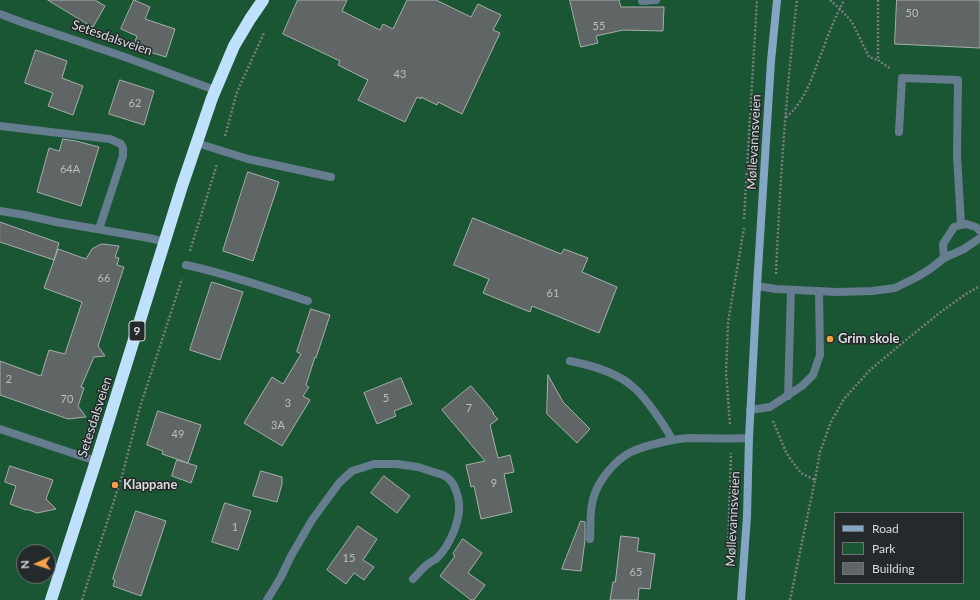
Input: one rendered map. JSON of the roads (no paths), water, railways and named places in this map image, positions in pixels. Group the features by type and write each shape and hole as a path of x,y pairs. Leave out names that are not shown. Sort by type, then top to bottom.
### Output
{"highway":[{"name":"Setesdalsveien","path":"51,600 182,186 215,90 234,46 263,0"}],"main road":[{"name":"Møllevannsveien","path":"741,600 747,516 750,410 757,286 771,61 777,0"}],"street":[{"path":"642,1 656,0"},
{"name":"Setesdalsveien","path":"0,14 215,90"},
{"path":"899,132 902,78 958,80 957,155 960,224"},
{"path":"0,126 110,139 121,144 123,148 123,156 99,229"},
{"path":"197,143 248,159 331,178"},
{"path":"0,211 165,242"},
{"path":"944,258 943,244 954,227 960,224 966,224 976,227 980,231"},
{"path":"757,286 791,290 837,292 872,291 895,288 917,277 944,258 964,249 980,238"},
{"path":"186,265 254,283 308,301"},
{"path":"788,396 791,290"},
{"path":"750,410 770,407 802,386 813,375 820,355 819,291"},
{"path":"570,361 592,366 614,375 632,385 647,401 669,433 672,440"},
{"path":"0,429 96,461"},
{"path":"590,539 591,508 599,485 606,473 630,452 672,440 690,438 749,438"},
{"path":"267,600 312,520 339,482 352,471 374,464 397,464 418,467 449,478 455,487 459,502 458,516 454,531 445,547 436,558 427,564 412,579"}],"place":[{"name":"Grim skole","path":"830,339"},
{"name":"Klappane","path":"115,485"}]}
